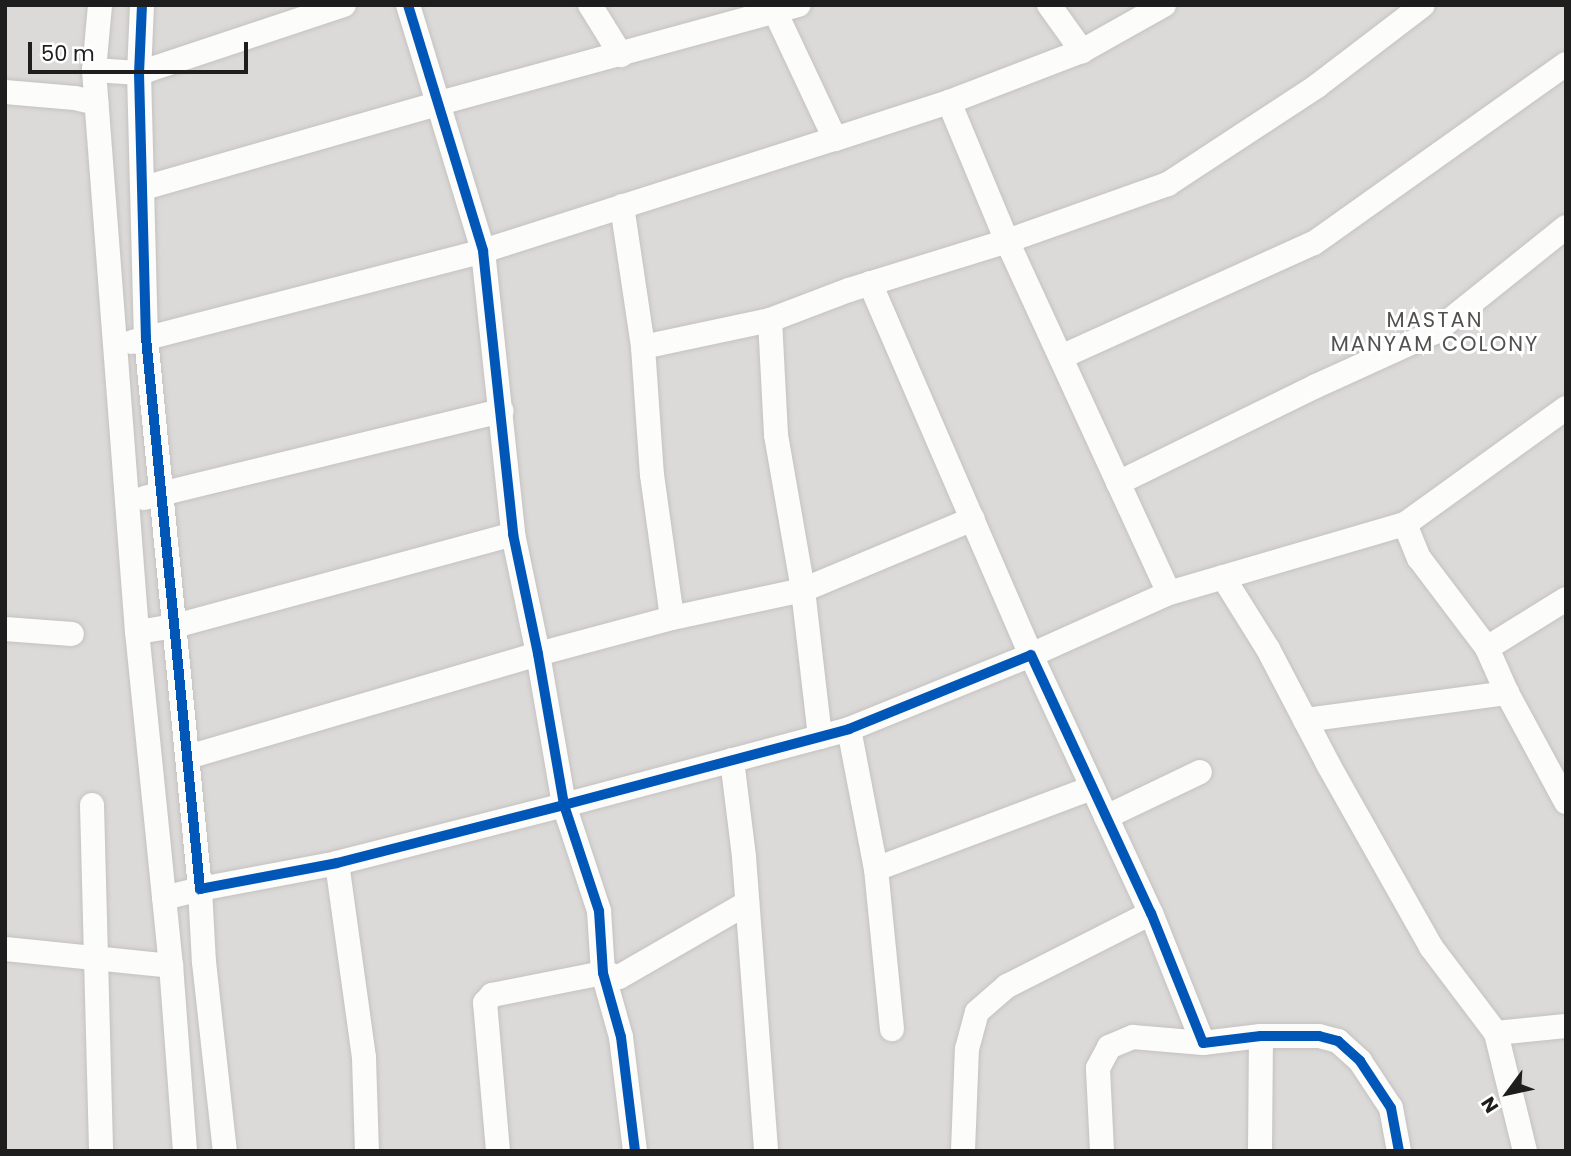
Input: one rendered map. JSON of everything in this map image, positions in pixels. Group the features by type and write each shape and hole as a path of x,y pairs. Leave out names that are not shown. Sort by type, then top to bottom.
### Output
{"street":[{"path":"100,5 94,70 86,101 113,346 137,632 164,898 160,965 185,1151"},
{"path":"142,5 139,73 146,338 188,757 204,962 225,1151"},
{"path":"94,70 139,73 344,5"},
{"path":"408,5 436,104 484,251 513,534 538,654 564,805 599,911 603,973 621,1037 635,1151"},
{"path":"590,5 621,55"},
{"path":"1049,5 1082,51"},
{"path":"113,346 484,251 835,139 949,102 1082,51 1164,5"},
{"path":"643,347 771,320 1168,184 1317,86 1423,5"},
{"path":"144,188 783,8 835,139"},
{"path":"1060,357 1314,243 1566,64"},
{"path":"15,93 86,101"},
{"path":"949,102 1007,241 1169,593"},
{"path":"622,206 643,347 652,475 671,618"},
{"path":"1118,483 1316,386 1435,332 1566,228"},
{"path":"870,284 1031,655 1151,913 1203,1043"},
{"path":"771,320 776,435 803,590 820,737"},
{"path":"164,898 337,863 849,729 1031,655 1169,593 1405,524 1566,408"},
{"path":"127,501 502,411"},
{"path":"188,757 538,654 671,618 803,590 973,519"},
{"path":"1405,524 1419,558 1487,648 1507,693 1566,802"},
{"path":"137,632 175,626 513,534"},
{"path":"1223,578 1268,649 1431,947 1496,1033 1525,1151"},
{"path":"1487,648 1566,600"},
{"path":"5,629 72,634"},
{"path":"1305,720 1507,693"},
{"path":"849,729 876,869 892,1029"},
{"path":"732,760 747,903 766,1151"},
{"path":"1106,817 1200,772"},
{"path":"876,869 1092,788"},
{"path":"92,805 107,961 102,1151"},
{"path":"337,863 364,1058 367,1151"},
{"path":"498,1151 485,1003 492,995 603,973 619,977 747,903"},
{"path":"963,1151 967,1049 977,1012 1007,986 1151,913"},
{"path":"5,949 160,965"},
{"path":"1496,1033 1566,1026"},
{"path":"1260,1151 1262,1036"},
{"path":"1102,1151 1098,1069 1109,1047 1133,1037 1203,1043 1262,1036 1319,1036 1338,1041 1360,1061 1391,1108 1399,1151"}],"shaded area":[{"path":"5,5 1566,5 1566,1151 5,1151"}],"cycle path":[{"path":"142,5 139,73 146,338 200,889 337,863 564,805 599,911 603,973 621,1037 635,1151"},
{"path":"408,5 483,251 513,534 538,654 564,805 849,729 1031,655 1151,913 1203,1043 1261,1036 1319,1036 1338,1041 1360,1061 1391,1108 1399,1151"}],"district":[{"name":"MASTAN MANYAM COLONY","path":"1435,332"}]}
